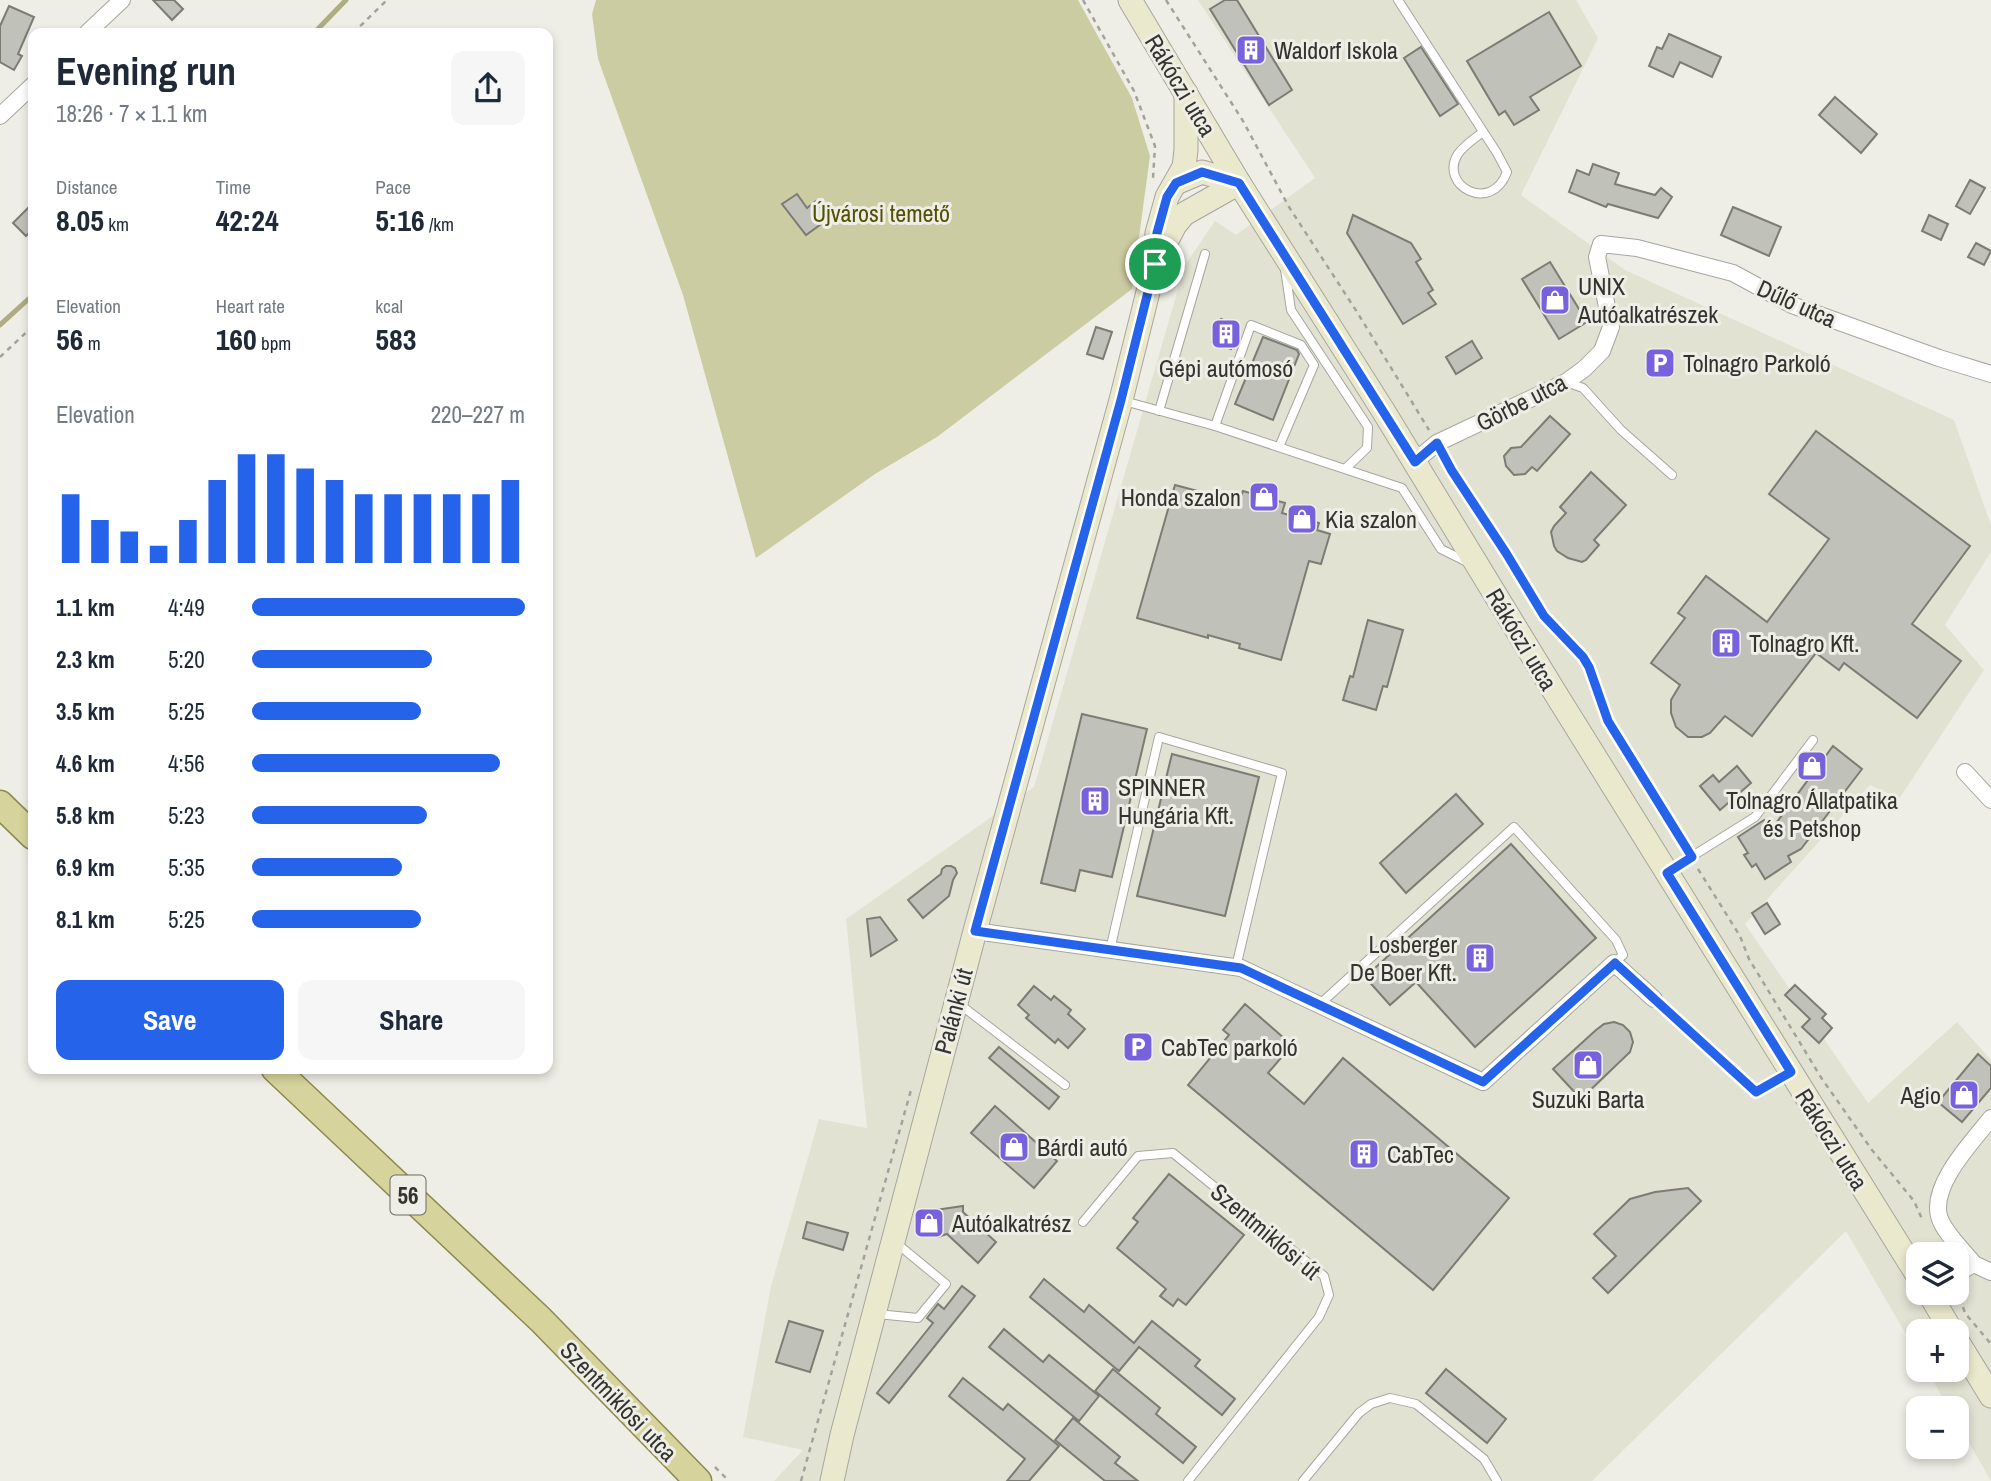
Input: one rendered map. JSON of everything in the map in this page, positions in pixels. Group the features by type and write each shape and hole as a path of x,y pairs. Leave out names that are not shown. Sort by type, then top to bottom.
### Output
{"main road":[{"path":"0,804 28,831"},
{"name":"Szentmiklósi utca","path":"280,1074 541,1320 698,1481"}],"street":[{"path":"92,28 122,0"},
{"name":"Rákóczi utca","path":"1130,0 1239,183 1415,462 1906,1257"},
{"path":"0,116 28,90"},
{"name":"Palánki út","path":"832,1481 956,1001 1121,400 1155,264 1160,221 1167,197 1184,167 1186,93"},
{"path":"1176,183 1202,172 1239,183"},
{"name":"Palánki út","path":"1155,264 1175,225 1184,214 1239,183"},
{"name":"Görbe utca","path":"1415,462 1437,443 1566,382 1602,351 1611,327 1597,257 1601,244"},
{"name":"Dűlő utca","path":"1601,244 1637,248 1733,273 1792,304 1939,358 1991,374"},
{"path":"1965,772 1991,800"},
{"path":"975,931 1241,968 1483,1082 1615,963 1654,999"},
{"path":"1991,1118 1951,1169 1944,1181 1938,1207 1939,1218 1952,1238 1975,1264 1991,1272"},
{"path":"1969,1267 1975,1264"},
{"path":"1969,1360 1991,1396"},
{"name":"Palánki út","path":"820,1481 842,1435"}],"lane":[{"path":"1398,0 1483,132 1507,172 1497,188 1480,194 1463,187 1455,175 1454,163 1459,152 1483,132"},
{"path":"1283,252 1291,310 1368,427 1367,448 1346,468"},
{"path":"1159,411 1205,254"},
{"path":"1215,426 1251,325 1301,345 1314,365 1279,447"},
{"path":"1566,382 1583,388 1621,430 1672,475"},
{"path":"1121,400 1215,426 1402,488 1441,549 1479,567"},
{"path":"1110,950 1158,737 1282,773 1236,968"},
{"path":"1667,873 1755,817 1813,740"},
{"path":"1319,1005 1514,827 1616,940 1623,955 1615,963"},
{"path":"956,1001 1065,1085"},
{"name":"Szentmiklósi út","path":"1083,1222 1138,1156 1172,1153 1324,1276 1329,1295 1319,1317 1188,1481"},
{"path":"874,1314 918,1318 946,1284 893,1241"},
{"path":"1303,1481 1359,1413 1371,1404 1390,1398 1416,1404 1485,1459 1497,1481"}],"path":[{"path":"358,28 387,0"},
{"path":"1083,0 1134,91 1155,146 1155,168"},
{"path":"1166,0 1243,121 1289,206 1364,322 1452,471 1544,616 1583,657 1608,721 1740,936 1749,959 1822,1079 1872,1150 1914,1201"},
{"path":"0,356 28,331"},
{"path":"1654,999 1756,1092 1791,1072"},
{"path":"1962,1305 1965,1313 1991,1344"}],"shaded area":[{"path":"1198,0 1576,0 1598,38 1521,195 1625,270 1954,420 1991,525 1991,552 1945,625 1984,670 1899,799 1870,785 1745,924 1868,1103 1957,1022 1991,1060 1991,1481 1969,1443 1969,1396 1942,1396 1934,1382 1969,1382 1969,1319 1906,1319 1906,1334 1846,1231 1592,1481 774,1481 803,1450 743,1437 771,1286 819,1119 867,1128 846,919 1034,787 1185,265 1215,221 1236,235 1315,178"}],"green space":[{"name":"Újvárosi temető","path":"596,0 1078,0 1132,98 1150,156 1132,289 937,437 875,474 756,558 683,295 598,59 592,14"}],"building":[{"path":"153,0 174,0 183,9 172,20"},
{"name":"Waldorf Iskola","path":"1225,0 1237,0 1292,90 1269,105 1210,9"},
{"path":"9,6 34,17 18,54 22,56 14,70 0,62 0,26"},
{"path":"1549,12 1581,66 1530,97 1539,110 1514,125 1505,111 1499,115 1467,61"},
{"path":"1669,34 1721,57 1712,77 1680,62 1673,77 1649,66 1657,47 1662,49"},
{"path":"1421,47 1458,104 1440,116 1404,58"},
{"path":"1835,97 1877,134 1861,153 1819,115"},
{"path":"1593,164 1619,173 1615,184 1655,195 1661,188 1672,197 1658,218 1608,204 1606,207 1569,192 1577,170 1589,175"},
{"path":"1970,180 1985,188 1970,214 1956,206"},
{"path":"797,194 807,208 816,201 828,219 806,235 782,204"},
{"path":"1733,207 1781,227 1769,256 1721,235"},
{"path":"28,208 28,234 26,236 13,223"},
{"path":"1353,215 1411,243 1421,259 1416,262 1433,290 1428,293 1436,304 1403,324 1347,233"},
{"path":"1929,215 1948,224 1941,240 1922,231"},
{"path":"1976,243 1991,251 1984,265 1968,257"},
{"name":"UNIX Autóalkatrészek","path":"1550,262 1587,322 1559,339 1522,279"},
{"name":"Gépi autómosó","path":"1221,319 1239,327 1231,349 1212,342"},
{"path":"1096,327 1112,332 1103,359 1087,354"},
{"path":"1263,337 1297,350 1299,354 1273,420 1235,404"},
{"path":"1472,341 1482,358 1456,374 1446,357"},
{"path":"1550,416 1570,434 1537,471 1532,467 1525,474 1514,475 1506,466 1504,456 1511,448 1521,447"},
{"path":"1816,431 1970,546 1912,624 1961,661 1917,718 1844,663 1839,670 1816,653 1752,736 1725,716 1710,733 1702,737 1688,737 1676,727 1671,713 1671,700 1680,685 1651,663 1685,618 1678,613 1706,576 1767,622 1829,539 1769,494"},
{"path":"1591,472 1626,505 1594,540 1599,545 1582,562 1557,551 1551,532 1566,513 1560,507"},
{"path":"1175,485 1239,502 1243,491 1285,503 1282,513 1319,523 1317,530 1330,534 1321,564 1309,561 1281,660 1239,648 1240,644 1137,618"},
{"path":"1368,620 1403,630 1387,687 1383,686 1376,710 1343,700 1350,676 1353,677"},
{"name":"SPINNER Hungária Kft.","path":"1082,714 1147,729 1112,877 1080,870 1075,891 1041,883"},
{"path":"1833,746 1862,769 1801,849 1788,856 1791,862 1765,879 1756,864 1752,867 1744,855 1748,853 1738,837 1764,820 1771,830"},
{"path":"1172,754 1259,777 1225,916 1137,896"},
{"path":"1737,766 1751,783 1720,810 1700,786 1713,775 1719,782"},
{"path":"1456,794 1483,824 1406,893 1380,863"},
{"name":"Losberger De Boer Kft.","path":"1511,844 1596,938 1475,1047 1416,982 1390,1005 1365,977"},
{"path":"946,866 955,868 957,873 949,896 923,918 908,900 941,874"},
{"path":"1767,903 1780,924 1765,934 1752,913"},
{"path":"880,917 897,940 871,956 867,919"},
{"path":"1795,985 1826,1014 1822,1018 1832,1028 1819,1043 1802,1027 1810,1019 1785,995"},
{"path":"1034,986 1051,1000 1054,996 1071,1010 1068,1014 1085,1029 1068,1048 1058,1039 1055,1043 1026,1018 1029,1015 1018,1005"},
{"name":"CabTec","path":"1245,1004 1292,1045 1268,1073 1304,1104 1343,1058 1509,1198 1433,1290 1188,1085 1229,1035 1223,1030"},
{"name":"Suzuki Barta","path":"1614,1022 1623,1025 1630,1032 1633,1042 1630,1052 1581,1099 1553,1069 1596,1030 1604,1024"},
{"path":"999,1047 1059,1097 1049,1109 989,1058"},
{"name":"Agio","path":"1978,1054 1991,1066 1991,1088 1962,1122 1938,1102"},
{"name":"Bárdi autó","path":"995,1106 1057,1161 1034,1188 971,1133"},
{"path":"1169,1174 1244,1235 1186,1305 1178,1299 1173,1306 1160,1296 1166,1289 1117,1248 1138,1222 1133,1218"},
{"path":"1688,1188 1701,1201 1608,1293 1593,1278 1616,1256 1594,1234 1630,1199 1655,1192"},
{"path":"963,1206 963,1212 996,1242 978,1263 947,1234 938,1237 935,1210"},
{"path":"807,1222 848,1233 843,1250 803,1238"},
{"path":"1044,1279 1084,1312 1089,1305 1134,1343 1152,1321 1200,1360 1195,1366 1235,1399 1222,1415 1139,1347 1119,1371 1030,1297"},
{"path":"962,1286 975,1296 889,1403 877,1393 933,1323 927,1318 938,1304 944,1309"},
{"path":"789,1321 823,1331 810,1372 776,1362"},
{"path":"1004,1329 1043,1362 1049,1355 1099,1396 1079,1421 989,1347"},
{"path":"1113,1369 1160,1408 1156,1414 1196,1447 1183,1463 1095,1391"},
{"path":"1446,1369 1506,1419 1487,1443 1426,1393"},
{"path":"963,1378 1003,1410 1008,1404 1059,1446 1029,1481 1007,1481 1025,1459 949,1396"},
{"path":"1073,1418 1120,1457 1115,1463 1138,1481 1105,1481 1055,1440"}],"waterway":[{"path":"319,28 346,0"},
{"path":"0,325 28,300"}],"place":[{"name":"Waldorf Iskola","path":"1251,50"},
{"name":"UNIX Autóalkatrészek","path":"1555,300"},
{"name":"Gépi autómosó","path":"1226,334"},
{"name":"Tolnagro Parkoló","path":"1660,363"},
{"name":"Honda szalon","path":"1264,497"},
{"name":"Kia szalon","path":"1302,519"},
{"name":"Tolnagro Kft.","path":"1726,643"},
{"name":"Tolnagro Állatpatika és Petshop","path":"1812,766"},
{"name":"SPINNER Hungária Kft.","path":"1095,801"},
{"name":"Losberger De Boer Kft.","path":"1480,958"},
{"name":"CabTec parkoló","path":"1138,1047"},
{"name":"Suzuki Barta","path":"1588,1065"},
{"name":"Agio","path":"1964,1095"},
{"name":"Bárdi autó","path":"1014,1147"},
{"name":"CabTec","path":"1364,1154"},
{"name":"Autóalkatrész","path":"929,1223"}],"route":[{"path":"1202,172 1239,183 1415,462 1437,443 1544,616 1583,657 1608,721 1692,857 1667,873 1791,1072 1756,1092 1615,963 1483,1082 1241,968 975,931 1121,400 1155,264 1157,233 1167,197 1176,183 1202,172"}]}
